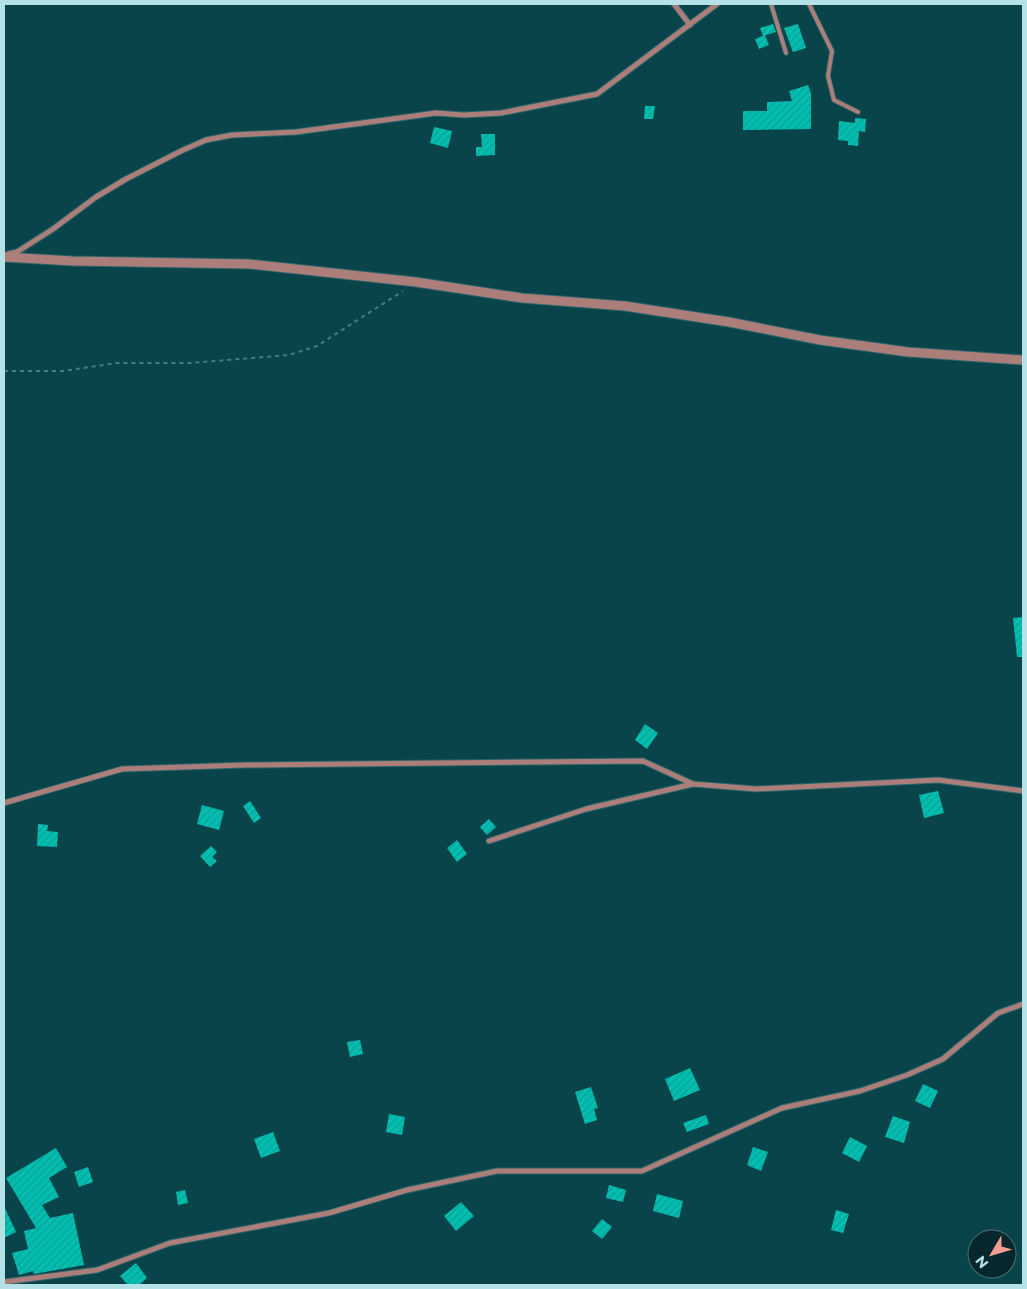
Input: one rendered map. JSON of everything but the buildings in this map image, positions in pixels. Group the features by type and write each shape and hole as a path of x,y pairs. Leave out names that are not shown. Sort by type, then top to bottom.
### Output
{"street":[{"path":"674,4 690,25"},
{"path":"4,256 17,252 53,229 96,196 126,179 206,140 232,135 305,131 436,114 501,113 597,94 717,4"},
{"path":"4,256 73,261 248,264 416,282 522,298 625,306 729,322 820,340 908,352 1023,360"},
{"path":"4,803 122,769 245,765 643,761 693,784"},
{"path":"489,841 586,809 693,784 756,789 938,780 1023,791"},
{"path":"4,1282 97,1270 170,1243 329,1212 407,1190 498,1171 642,1171 782,1108 860,1091 907,1076 943,1059 998,1013 1023,1004"}],"lane":[{"path":"771,4 786,54"},
{"path":"809,4 832,51 828,76 834,100 858,112"}],"path":[{"path":"4,371 64,371 117,363 190,363 289,355 316,346 416,282"}]}
